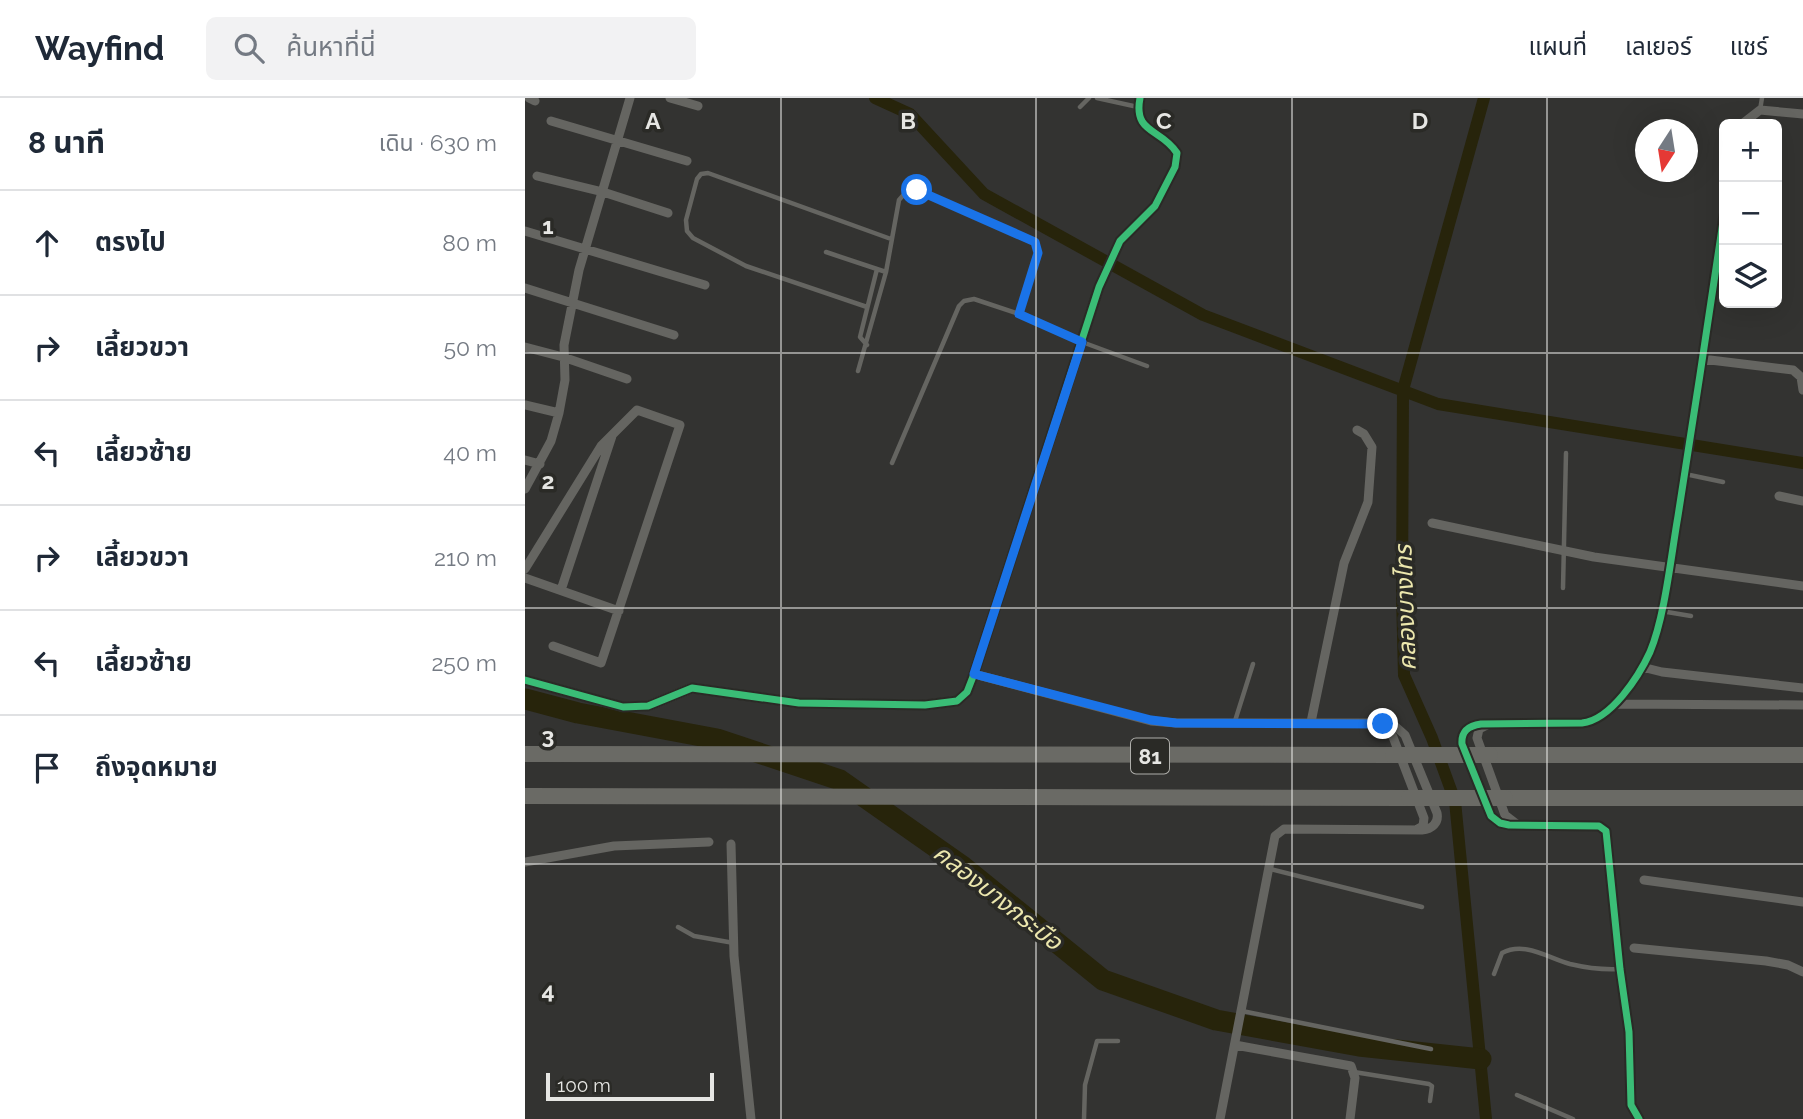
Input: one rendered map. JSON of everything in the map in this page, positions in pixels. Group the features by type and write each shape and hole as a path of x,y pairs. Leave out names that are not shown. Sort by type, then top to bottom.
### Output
{"highway":[{"name":"81","path":"525,754 1803,755"},
{"name":"81","path":"530,796 1803,798"}],"street":[{"path":"525,489 551,441 559,413 565,380 563,357 573,302 585,249 630,98"},
{"path":"670,98 698,106"},
{"path":"525,680 624,706 648,706 692,688 799,703 925,705 957,701 967,692 1099,287 1120,241 1154,206 1175,167 1177,153 1171,144 1141,123 1137,113 1139,103"},
{"path":"1748,119 1760,110 1803,114"},
{"path":"551,121 687,161"},
{"path":"537,176 603,192 668,214"},
{"path":"525,231 705,285"},
{"path":"1639,1119 1631,1105 1629,1032 1606,831 1599,825 1520,826 1500,823 1490,816 1462,744 1462,735 1475,725 1490,723 1588,722 1600,717 1615,704 1651,650 1669,568 1693,427 1719,245"},
{"path":"525,288 674,335"},
{"path":"525,347 627,379"},
{"path":"1702,359 1793,370 1801,376 1803,390"},
{"path":"525,405 559,413"},
{"path":"525,569 601,446 637,410 680,425 601,663 553,646"},
{"path":"1311,722 1344,563 1368,502 1372,447 1364,433 1357,430"},
{"path":"561,590 614,432"},
{"path":"525,460 540,464"},
{"path":"1779,496 1803,501"},
{"path":"1432,523 1565,551 1803,586"},
{"path":"525,578 619,611"},
{"path":"1642,667 1662,672 1803,688"},
{"path":"974,674 1151,720 1176,723 1374,723 1386,727 1390,732 1424,818 1423,827 1416,830 1284,829 1275,836 1220,1119"},
{"path":"1615,704 1803,705"},
{"path":"1490,723 1479,729 1477,738 1504,813 1520,826"},
{"path":"525,862 614,846 709,842"},
{"path":"731,844 735,943 751,1119"},
{"path":"1644,880 1803,902"},
{"path":"1634,948 1766,961 1803,968"},
{"path":"1235,1041 1352,1066 1354,1072 1350,1119"}],"lane":[{"path":"1080,107 1089,98"},
{"path":"1097,98 1139,103"},
{"path":"1760,110 1762,98"},
{"path":"867,307 746,266 693,238 687,231 686,220 697,179 701,174 708,173 891,239"},
{"path":"858,371 886,272 899,200 906,192 917,190 1035,242 1038,253 1019,314"},
{"path":"826,252 886,272"},
{"path":"867,345 860,337 877,270"},
{"path":"892,463 959,306 964,301 974,299 1019,314 1082,342 1147,366"},
{"path":"1563,588 1566,453"},
{"path":"1685,474 1723,482"},
{"path":"1660,611 1691,616"},
{"path":"1234,722 1253,664"},
{"path":"1268,869 1422,907"},
{"path":"678,927 694,936 735,943"},
{"path":"1494,974 1502,953 1518,948 1533,950 1570,964 1601,970 1620,969"},
{"path":"1241,1015 1431,1049"},
{"path":"1084,1119 1085,1085 1097,1041 1118,1041"},
{"path":"1354,1072 1429,1084 1430,1101"},
{"path":"1517,1095 1573,1119"}],"waterway":[{"path":"875,98 910,114 984,194 1203,315 1438,404 1803,463"},
{"name":"คลองบางไทร","path":"1484,98 1403,390 1402,594 1404,675 1432,738 1455,801 1486,1119"},
{"name":"คลองบางกระบือ","path":"525,699 578,713 717,739 840,780 961,865 1103,980 1216,1020 1359,1046 1481,1059"}],"cycle path":[{"path":"525,680 623,707 648,706 692,688 799,703 925,705 957,701 967,692 1099,287 1120,241 1155,206 1175,167 1177,153 1171,145 1144,125 1139,110 1140,98"},
{"path":"1639,1119 1631,1105 1629,1032 1606,831 1599,826 1500,823 1491,816 1462,739 1466,730 1481,724 1582,723 1593,720 1623,695 1645,662 1660,621 1667,586 1720,245"}],"route":[{"path":"917,190 1035,242 1038,253 1019,314 1082,342 974,674 1151,720 1176,723 1383,724"}]}
